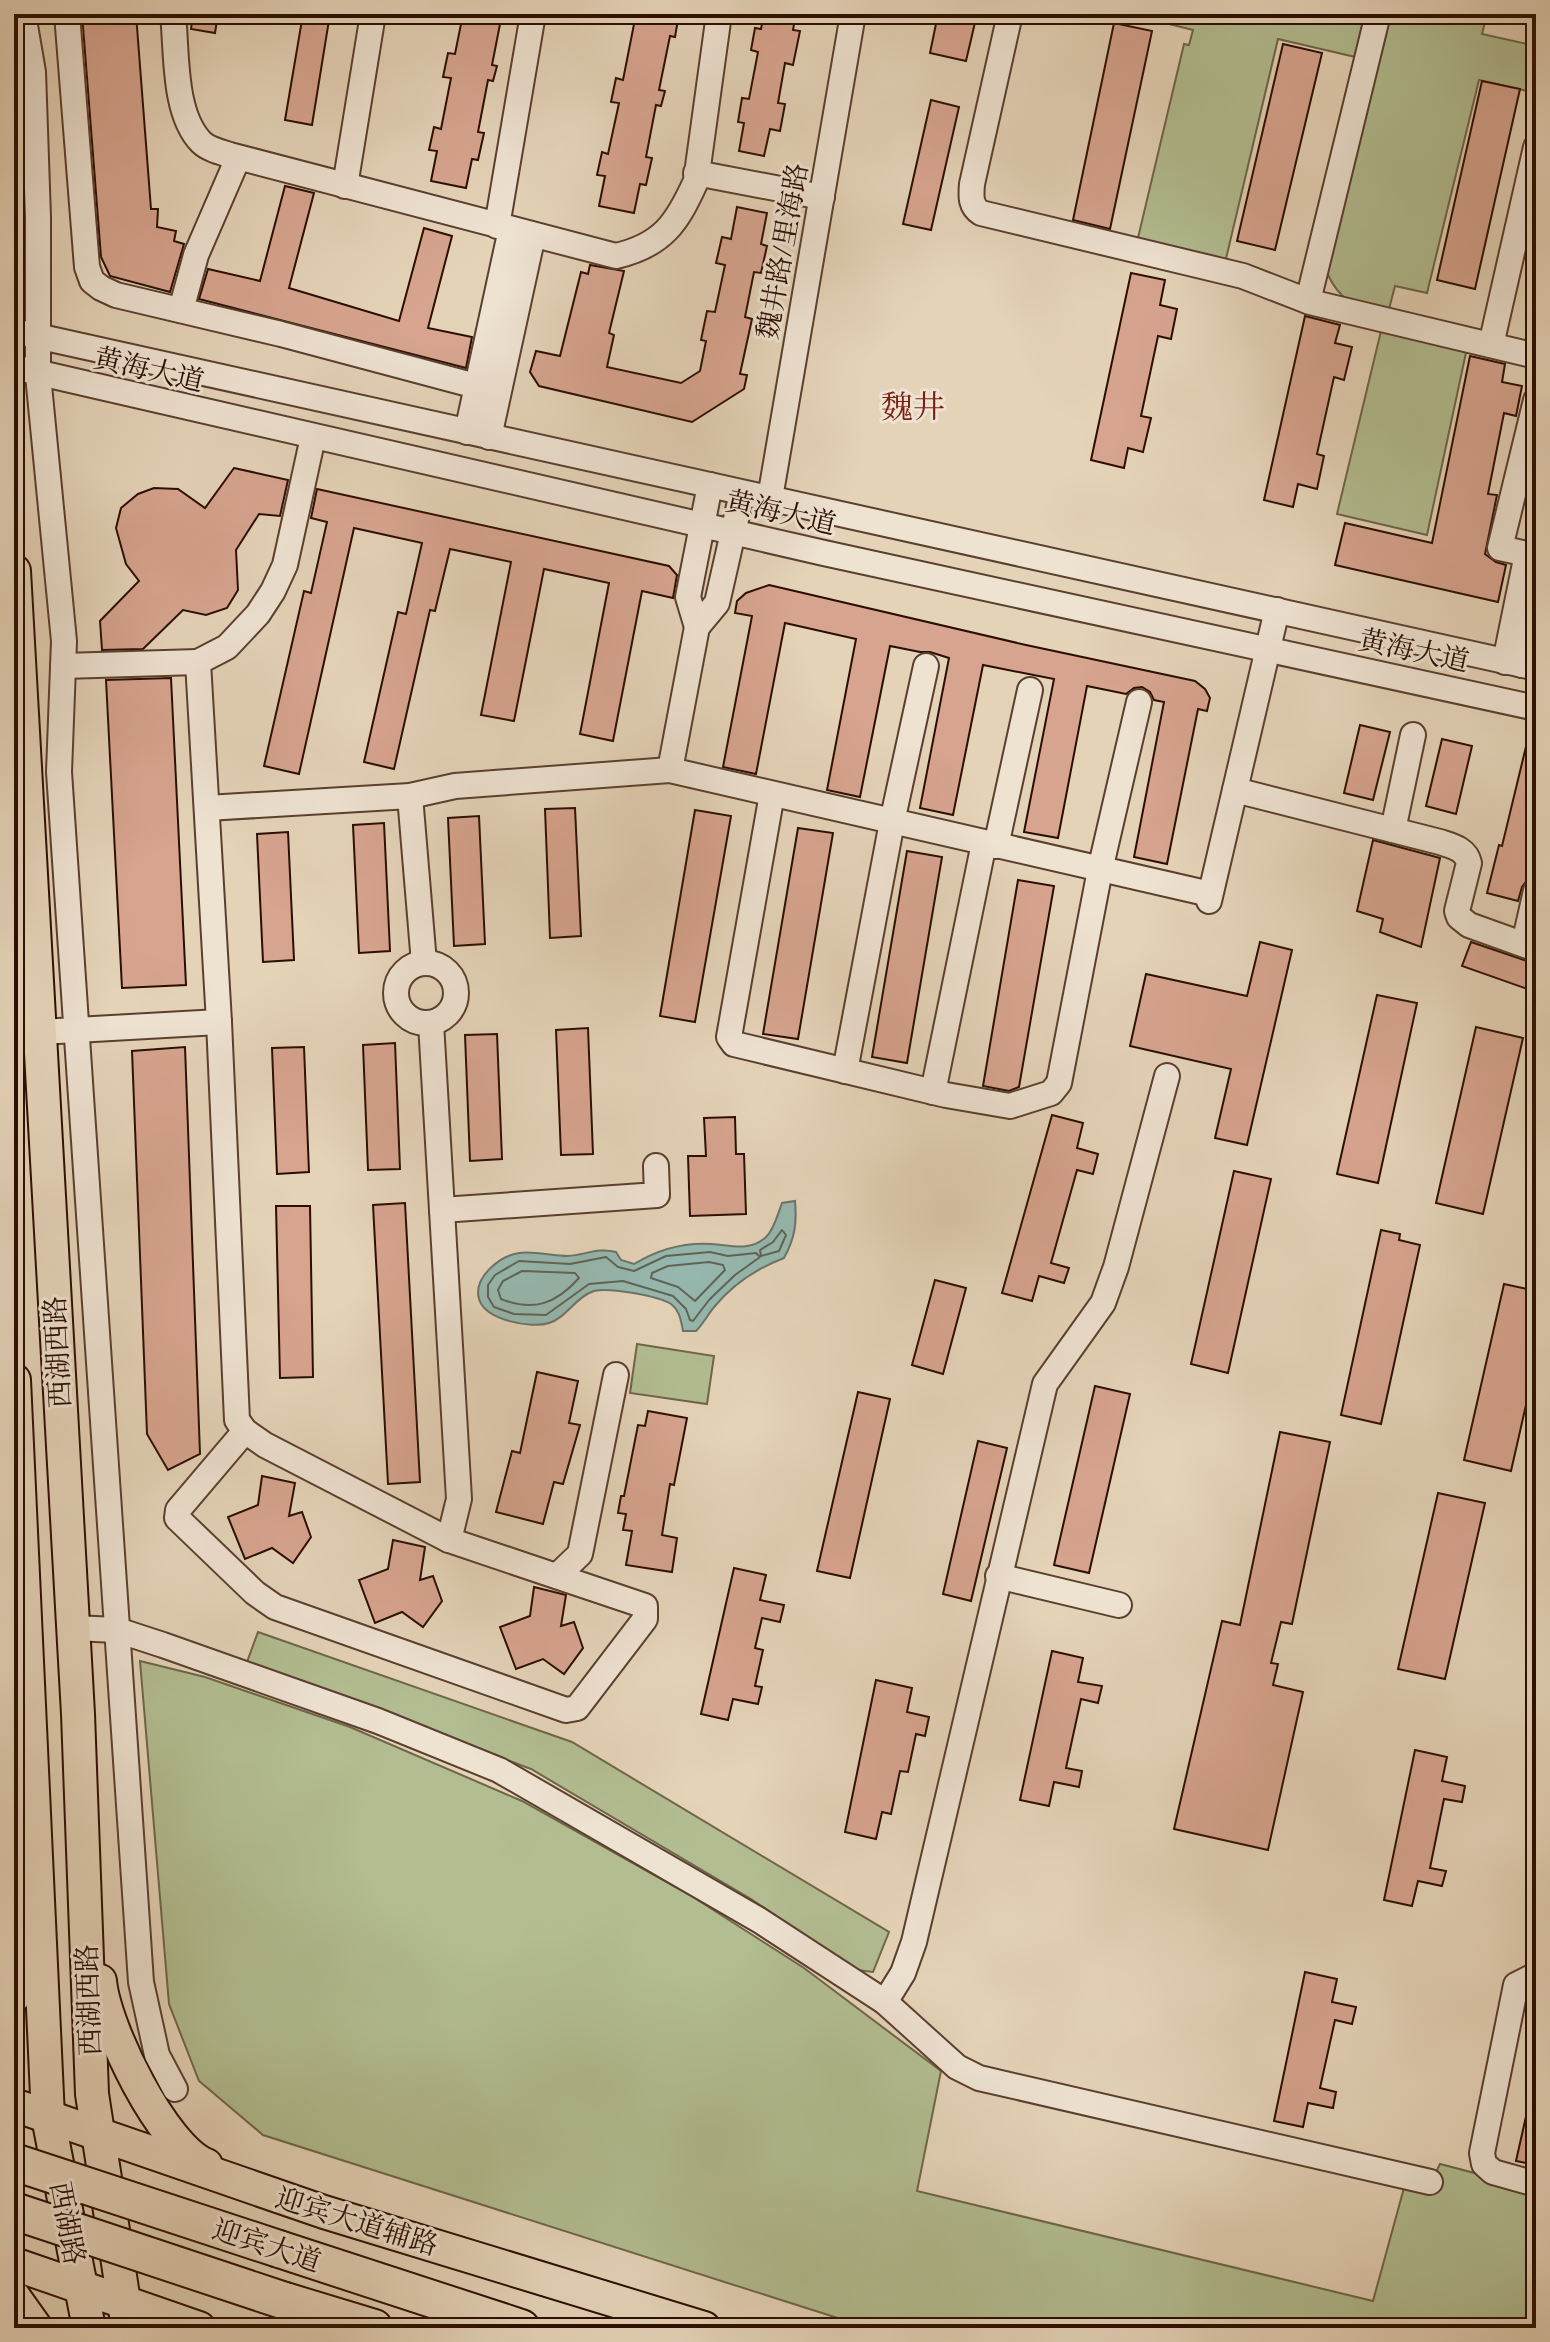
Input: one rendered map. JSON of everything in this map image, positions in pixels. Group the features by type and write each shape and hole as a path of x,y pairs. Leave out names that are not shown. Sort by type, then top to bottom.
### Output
{"highway":[{"name":"迎宾大道","path":"14,2162 521,2328"},
{"name":"迎宾大道","path":"14,2211 374,2328"}],"main road":[{"name":"西湖西路","path":"14,571 73,1628 90,2063 96,2134"},
{"name":"西湖西路","path":"14,1380 16,1501 48,2117"},
{"path":"23,1832 25,1639"},
{"path":"78,1739 102,1996 119,2044 145,2094 172,2136 196,2161 324,2212"},
{"path":"14,1996 22,1923 22,1869"},
{"name":"迎宾大道辅路","path":"14,2105 324,2212 704,2328"},
{"name":"西湖路","path":"48,2117 89,2328"},
{"name":"西湖路","path":"96,2134 126,2315"},
{"path":"14,2264 80,2287 126,2315 199,2328"},
{"path":"14,2297 36,2328"}],"street":[{"path":"23,14 33,72 38,217 38,375 64,641 59,772 141,1982 157,2055 175,2089"},
{"path":"67,14 87,267 92,281 116,295 476,386"},
{"path":"173,14 181,105 190,127 204,144 238,158 616,256 640,250 667,230 686,202 696,173 719,14"},
{"path":"345,186 373,14"},
{"path":"478,434 514,230 533,14"},
{"name":"魏井路/里海路","path":"770,498 853,14"},
{"path":"1010,14 972,184 975,210 1243,276 1308,301 1536,356"},
{"path":"1308,301 1378,14"},
{"path":"1491,345 1536,147"},
{"path":"181,310 196,255 238,158"},
{"path":"696,173 822,197"},
{"path":"478,434 476,386 514,230"},
{"name":"黄海大道","path":"14,331 1521,665"},
{"name":"黄海大道","path":"14,367 38,375 733,532 1536,708"},
{"path":"1521,665 1532,555 1500,548 1536,400"},
{"path":"63,666 198,662 227,647 258,614 285,565 313,437"},
{"path":"670,770 697,627 688,597 710,485"},
{"path":"697,627 717,603 742,493"},
{"path":"1521,665 1536,603"},
{"path":"207,808 410,796 455,786 670,770 1210,898 1277,610"},
{"path":"198,662 219,1022 237,1420 245,1431 265,1445 449,1540 645,1606 645,1619 577,1708 566,1710 275,1607 255,1593 177,1518 178,1510 245,1431"},
{"path":"845,1071 892,822 926,666"},
{"path":"933,1092 990,845 1030,690"},
{"path":"772,794 729,1037 734,1044 933,1092 1010,1106 1051,1093 1059,1083 1100,870 1139,702"},
{"path":"1393,830 1413,735"},
{"path":"1235,790 1440,842 1465,853 1469,863 1457,911 1459,917 1469,925 1530,946 1536,891"},
{"path":"410,796 424,963"},
{"path":"424,963 434,964 451,975 457,995 448,1013 431,1023 421,1023 404,1014 396,996 400,978 407,970 424,963"},
{"path":"40,1032 219,1022"},
{"path":"431,1023 459,1499 449,1540"},
{"path":"885,2002 903,1973 914,1942 1045,1384 1103,1303 1116,1267 1167,1076"},
{"path":"442,1210 657,1195 656,1166"},
{"path":"557,1576 580,1554 616,1375"},
{"path":"998,1576 1119,1605"},
{"path":"73,1628 117,1630 378,1721 499,1770 759,1920 885,2002 957,2067 979,2078 1430,2182"},
{"path":"1536,1975 1516,1985 1482,2153 1484,2164 1493,2172 1536,2184"}],"green space":[{"path":"1129,14 1374,14 1364,59 1278,39 1225,263 1137,242 1184,44 1189,45 1193,30"},
{"path":"1380,14 1487,14 1482,34 1536,46 1536,93 1479,80 1427,293 1395,286 1388,313 1344,298 1327,273"},
{"path":"1381,331 1467,348 1427,535 1337,514"},
{"path":"637,1344 714,1356 707,1404 630,1393"},
{"path":"258,1632 572,1742 889,1932 873,1972 857,1970 751,1899 531,1769 247,1662"},
{"path":"140,1661 205,1677 350,1727 522,1801 693,1897 804,1968 941,2071 917,2191 1373,2301 1404,2188 1426,2192 1440,2164 1536,2189 1536,2328 869,2328 263,2135 199,2081 169,2004"}],"water":[{"path":"795,1201 794,1230 784,1258 738,1283 696,1331 683,1331 678,1313 671,1304 633,1293 594,1291 582,1297 561,1317 541,1325 521,1324 499,1317 483,1306 479,1299 478,1291 484,1276 496,1263 512,1255 568,1256 610,1251 616,1252 621,1260 634,1264 661,1251 681,1246 753,1245 769,1234 782,1203"}],"building":[{"path":"82,14 136,14 151,209 158,209 157,227 176,231 174,241 184,244 170,292 110,276 101,257"},
{"path":"193,14 218,14 215,33 191,29"},
{"path":"303,14 330,14 312,125 285,120"},
{"path":"463,14 502,14 492,65 497,66 493,81 488,80 478,132 484,133 478,160 472,159 466,188 431,181 437,151 429,150 434,127 441,129 451,78 443,77 448,53 455,54"},
{"path":"636,14 679,14 675,37 670,36 659,90 665,91 661,106 656,105 646,157 652,158 646,185 640,184 634,213 599,206 605,176 597,175 602,152 608,154 619,103 611,102 616,78 623,80"},
{"path":"764,14 796,14 793,30 800,31 793,65 785,63 778,103 785,104 780,131 770,129 764,156 739,151 744,123 738,122 742,98 749,99 758,52 751,50 755,28 761,29"},
{"path":"938,14 977,14 966,61 930,53"},
{"path":"1114,23 1152,31 1110,229 1073,220"},
{"path":"1283,44 1322,53 1275,250 1237,241"},
{"path":"1482,81 1520,89 1475,289 1437,280"},
{"path":"931,100 959,107 931,230 903,224"},
{"path":"285,186 314,193 289,288 399,321 424,228 452,236 428,328 472,337 466,368 199,299 208,269 260,281"},
{"path":"737,207 767,213 761,244 767,246 761,273 754,272 745,317 752,319 740,374 747,375 744,389 692,422 539,386 530,372 536,351 560,356 581,272 588,274 590,265 624,271 609,333 614,335 607,367 681,383 700,371 706,341 701,340 707,311 715,312 725,265 716,263 722,237 731,239"},
{"path":"1131,273 1165,280 1160,305 1177,309 1171,339 1158,336 1141,416 1151,418 1143,452 1128,448 1124,468 1091,460"},
{"path":"1305,316 1340,325 1335,343 1352,347 1344,380 1334,377 1317,454 1324,456 1317,489 1298,484 1293,507 1264,500"},
{"path":"1470,356 1505,364 1502,382 1522,386 1516,416 1504,413 1488,494 1497,495 1485,554 1506,565 1498,602 1335,565 1345,523 1432,543"},
{"path":"234,468 288,480 280,516 259,514 236,550 238,590 227,608 206,615 183,610 143,649 102,650 100,621 139,581 126,564 116,528 121,508 138,494 154,488 178,489 205,508"},
{"path":"317,489 669,566 677,575 673,598 642,591 613,741 580,734 609,583 544,569 514,721 481,715 511,562 450,549 435,611 430,610 394,769 364,762 398,612 406,614 422,543 354,528 299,774 264,766 304,591 311,593 327,522 311,518"},
{"path":"769,585 1195,681 1210,698 1207,711 1198,709 1167,864 1134,857 1164,702 1154,700 1150,692 1142,687 1126,694 1087,686 1058,838 1024,832 1054,679 983,665 953,815 920,808 949,658 930,652 890,646 860,797 827,790 856,639 785,623 756,774 723,767 752,616 735,613 737,601 746,593"},
{"path":"171,678 186,985 122,988 106,680"},
{"path":"1360,725 1390,732 1373,800 1344,793"},
{"path":"1530,730 1536,731 1536,848 1518,901 1487,893 1499,845 1502,846"},
{"path":"1442,739 1472,746 1456,814 1426,806"},
{"path":"575,808 581,936 550,938 545,809"},
{"path":"695,810 731,816 695,1022 660,1016"},
{"path":"479,816 485,944 454,946 448,818"},
{"path":"384,823 390,951 359,953 353,825"},
{"path":"798,828 833,833 798,1039 763,1034"},
{"path":"288,832 294,960 263,962 257,834"},
{"path":"1373,840 1440,858 1421,947 1380,932 1383,919 1357,911"},
{"path":"907,851 942,857 907,1063 872,1057"},
{"path":"1018,880 1054,886 1019,1087 1009,1091 983,1086"},
{"path":"1260,942 1292,950 1247,1145 1215,1138 1231,1069 1130,1046 1146,974 1247,996"},
{"path":"1471,942 1536,964 1536,992 1462,966"},
{"path":"1377,995 1417,1003 1378,1183 1337,1174"},
{"path":"1476,1027 1523,1038 1483,1214 1436,1203"},
{"path":"588,1028 593,1154 561,1155 556,1030"},
{"path":"497,1034 502,1159 470,1161 465,1035"},
{"path":"395,1043 400,1169 368,1170 363,1045"},
{"path":"185,1047 200,1454 168,1470 147,1434 132,1051"},
{"path":"304,1047 309,1172 277,1174 272,1048"},
{"path":"1052,1115 1083,1123 1077,1148 1098,1154 1093,1174 1077,1170 1051,1263 1069,1268 1064,1283 1039,1276 1032,1301 1002,1293"},
{"path":"735,1117 736,1154 744,1154 746,1214 690,1216 688,1156 706,1156 704,1118"},
{"path":"1234,1171 1271,1179 1228,1373 1191,1364"},
{"path":"405,1203 420,1482 388,1484 373,1205"},
{"path":"276,1206 310,1206 313,1377 280,1378"},
{"path":"1381,1230 1400,1234 1399,1240 1420,1245 1381,1424 1341,1415"},
{"path":"935,1280 966,1288 943,1374 912,1365"},
{"path":"1504,1284 1536,1291 1536,1361 1511,1471 1464,1460"},
{"path":"537,1372 578,1381 569,1423 580,1425 563,1484 554,1482 543,1524 496,1512 512,1451 520,1453"},
{"path":"1095,1386 1130,1394 1089,1573 1054,1565"},
{"path":"858,1392 890,1399 850,1578 817,1571"},
{"path":"648,1411 687,1418 674,1485 670,1484 662,1535 677,1538 672,1572 626,1565 632,1531 623,1530 626,1514 618,1513 638,1425 645,1426"},
{"path":"1280,1432 1330,1442 1292,1624 1281,1622 1271,1663 1278,1664 1273,1685 1303,1692 1268,1850 1174,1829 1222,1621 1240,1625"},
{"path":"978,1441 1007,1448 971,1601 943,1594"},
{"path":"262,1476 295,1483 289,1516 302,1512 311,1537 293,1563 272,1548 245,1559 228,1517 258,1505"},
{"path":"1438,1493 1485,1503 1445,1679 1398,1669"},
{"path":"393,1540 425,1547 420,1580 433,1576 442,1601 423,1627 402,1612 375,1623 359,1580 388,1569"},
{"path":"734,1568 766,1575 760,1600 784,1605 780,1622 762,1618 755,1648 763,1650 755,1686 762,1687 758,1704 733,1699 728,1720 701,1714"},
{"path":"534,1587 566,1595 561,1626 574,1622 583,1648 564,1674 543,1659 516,1669 500,1627 530,1616"},
{"path":"1052,1651 1083,1658 1078,1682 1102,1686 1098,1703 1081,1699 1066,1768 1082,1771 1079,1787 1054,1782 1049,1806 1020,1800"},
{"path":"876,1680 912,1688 907,1712 929,1717 925,1736 916,1734 908,1772 900,1771 891,1814 882,1812 876,1839 845,1832"},
{"path":"1415,1750 1447,1757 1442,1781 1465,1786 1462,1802 1444,1799 1430,1868 1446,1871 1442,1886 1418,1881 1412,1906 1384,1900"},
{"path":"1305,1972 1337,1979 1332,2002 1356,2007 1352,2024 1335,2020 1320,2088 1336,2092 1333,2108 1308,2103 1303,2127 1274,2121"},
{"path":"1529,2103 1536,2103 1536,2165 1516,2161"}],"district":[{"name":"魏井","path":"913,407"}]}
